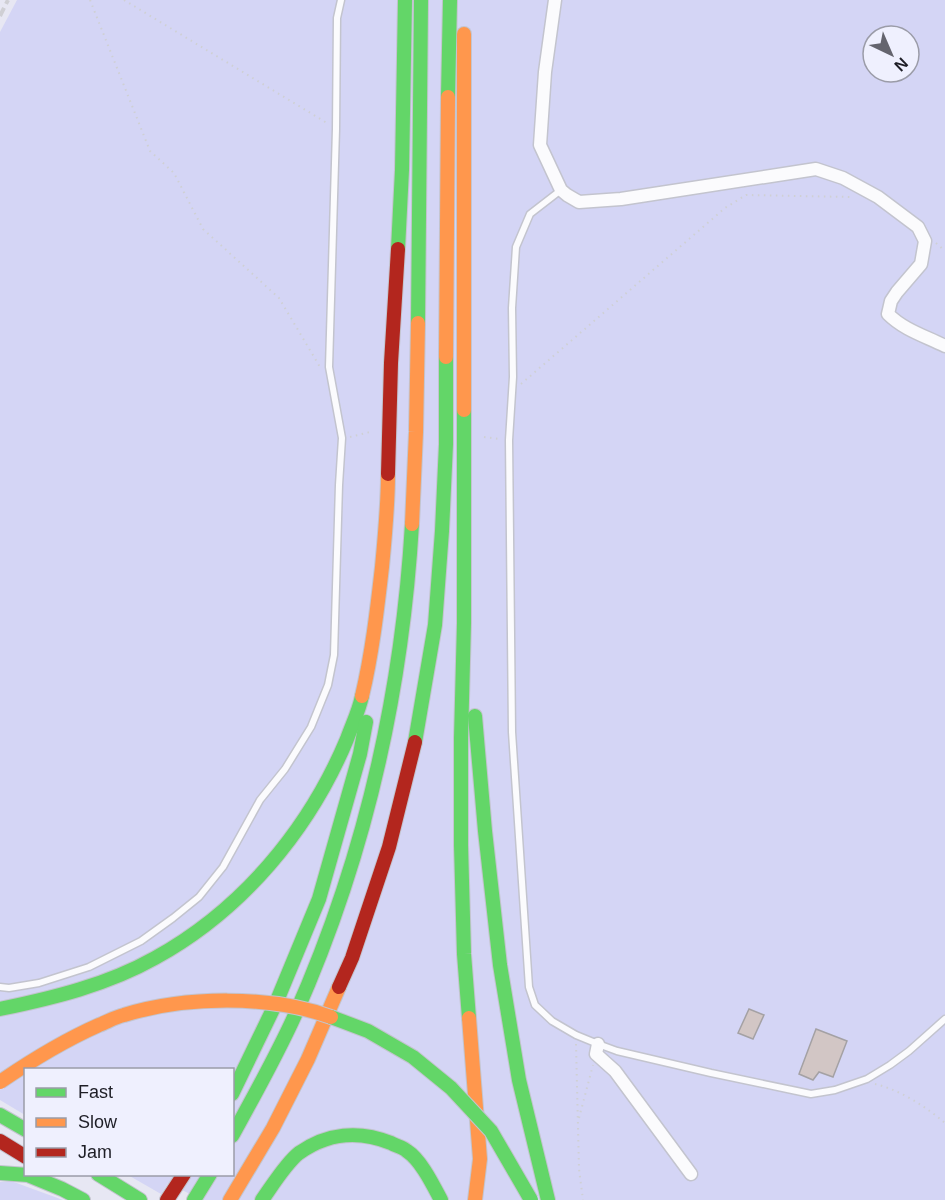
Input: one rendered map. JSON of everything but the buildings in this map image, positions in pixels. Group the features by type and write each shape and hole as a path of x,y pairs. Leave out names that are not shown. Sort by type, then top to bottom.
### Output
{"highway":[{"path":"0,1009 76,992 156,958 190,936 230,905 264,871 295,834 324,789 346,745 363,696 375,633 387,510 389,388 401,195 405,0"},
{"path":"234,1132 285,1039 329,932 364,829 390,715 405,622 416,474 421,0"},
{"path":"230,1200 273,1128 308,1059 352,958 389,847 418,729 435,626 446,444 450,0"},
{"path":"464,22 464,622 461,845 464,954 480,1159 475,1200"},
{"path":"463,226 476,738 500,965 519,1080 548,1200"},
{"path":"234,1090 276,1003 319,899 360,754 384,616 392,509 394,315"},
{"path":"0,1082 74,1036 123,1015 165,1005 254,1001 316,1012 368,1030 413,1057 451,1088 491,1131 531,1200"},
{"path":"0,1115 24,1129"},
{"path":"262,1200 298,1154 324,1139 348,1134 376,1137 408,1151 427,1173 441,1200"},
{"path":"0,1141 24,1156"},
{"path":"0,1173 24,1175"},
{"path":"30,1176 83,1200"},
{"path":"56,1176 93,1200"},
{"path":"101,1176 140,1200"},
{"path":"196,1198 209,1176"},
{"path":"167,1200 181,1179"}],"street":[{"path":"555,0 545,72 540,145 561,190 579,202 621,199 816,169 843,178 878,197 918,227 925,242 921,264 891,301 888,314 908,330 945,346"},
{"path":"597,1049 691,1174"}],"lane":[{"path":"0,987 39,984 89,966 141,941 199,897 223,867 260,800 285,769 311,727 328,684 333,655 342,438 329,368 337,18 341,0"},
{"path":"561,190 531,214 516,247 512,308 513,377 509,440 512,732 529,987 535,1005 552,1021 597,1049 617,1051 811,1094 835,1090 867,1079 909,1051 945,1019"}],"path":[{"path":"90,0 150,151 174,173 203,229 279,298 323,372"},
{"path":"124,0 336,129"},
{"path":"512,392 725,208 746,195 856,197"},
{"path":"342,438 370,432"},
{"path":"484,436 509,440"},
{"path":"576,1035 579,1169 583,1200"},
{"path":"578,1120 597,1049"},
{"path":"857,1083 877,1084 906,1096 945,1123"}],"shaded area":[{"path":"17,0 945,0 945,1200 202,1200 168,1183 161,1194 130,1176 234,1176 234,1068 24,1068 24,1114 0,1100 0,32"},
{"path":"11,1181 63,1200 0,1200 0,1182"}],"railway":[{"path":"0,16 8,0"}],"traffic: fast":[{"path":"398,249 405,0"},
{"path":"418,323 421,0"},
{"path":"448,97 450,0"},
{"path":"415,742 435,625 446,444 446,357"},
{"path":"464,410 461,845 464,954 469,1018"},
{"path":"234,1132 295,1015 341,897 360,836 389,713 407,588 412,524"},
{"path":"0,1009 60,995 99,983 137,967 187,939 244,892 269,865 313,805 347,739 362,696"},
{"path":"475,716 500,965 519,1080 548,1200"},
{"path":"234,1090 276,1003 319,899 360,754 366,722"},
{"path":"331,1017 368,1031 413,1057 451,1088 491,1131 531,1200"},
{"path":"0,1115 24,1129"},
{"path":"262,1200 284,1169 299,1153 321,1141 355,1135 391,1143 412,1155 422,1167 441,1200"},
{"path":"0,1173 24,1175"},
{"path":"30,1176 83,1200"},
{"path":"101,1176 140,1200"},
{"path":"194,1200 209,1176"}],"traffic: slow":[{"path":"464,34 464,410"},
{"path":"446,357 448,97"},
{"path":"412,524 418,323"},
{"path":"362,696 380,583 388,474"},
{"path":"230,1200 273,1128 308,1059 339,987"},
{"path":"0,1082 48,1051 86,1031 117,1017 148,1009 201,1001 255,1002 282,1005 331,1017"},
{"path":"469,1018 480,1159 475,1200"}],"traffic: jam":[{"path":"388,474 391,363 398,249"},
{"path":"339,987 352,958 389,847 415,742"},
{"path":"0,1141 24,1156"},
{"path":"167,1200 183,1176"}]}
